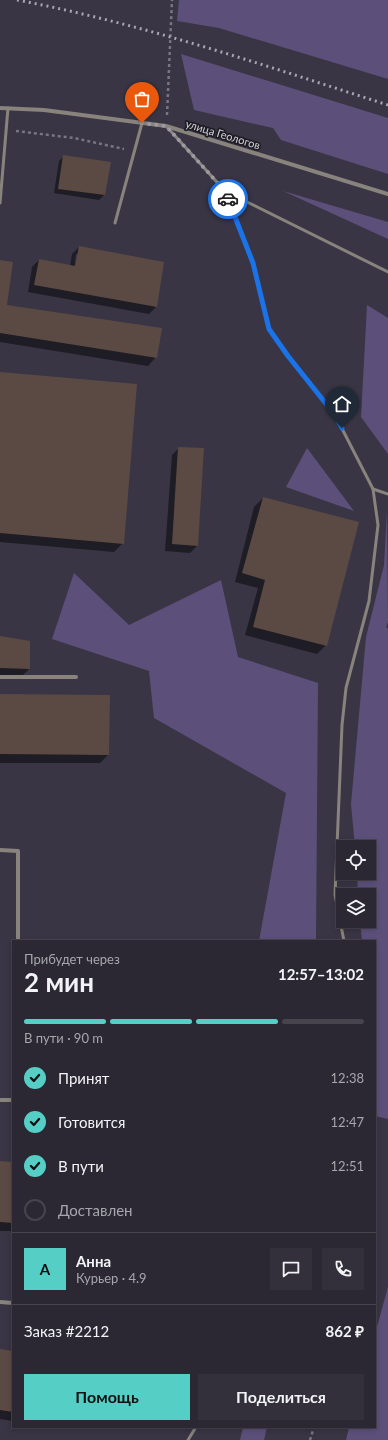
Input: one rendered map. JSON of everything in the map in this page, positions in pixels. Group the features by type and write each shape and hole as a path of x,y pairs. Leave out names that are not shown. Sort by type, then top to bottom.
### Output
{"street":[{"name":"улица Геологов","path":"0,108 44,110 166,126 388,194"},
{"path":"0,677 76,677"},
{"path":"0,850 18,851 18,940"},
{"path":"0,1100 12,1100"},
{"path":"0,1302 12,1303"}],"lane":[{"path":"0,203 8,108"},
{"path":"115,223 142,123"},
{"path":"166,126 225,191 253,263 269,329 288,356 335,415 373,489 378,525 369,601 346,688 342,725 335,895 344,940"},
{"path":"225,191 388,272"},
{"path":"373,489 388,494"},
{"path":"188,1440 195,1428"}],"path":[{"path":"166,126 172,0"},
{"path":"7,130 74,138 134,152"},
{"path":"310,1440 314,1428"}],"shaded area":[{"path":"179,0 388,0 388,79 219,28 177,21"},
{"path":"181,54 388,118 388,174 281,140 273,128 194,110"},
{"path":"283,191 388,222 388,239"},
{"path":"367,305 388,318 388,454 361,417"},
{"path":"307,448 354,511 286,487"},
{"path":"387,511 388,1119 376,1116 376,940 362,940 361,928 376,928 376,888 358,888 357,880 376,880 376,840 354,840 351,804 366,637 384,565"},
{"path":"74,573 129,625 221,580 238,657 318,683 316,940 259,940 286,793 154,718 149,671 52,639"},
{"path":"388,1287 388,1440 346,1440 349,1428 376,1428 376,1330"},
{"path":"243,1428 267,1428 264,1440 240,1440"}],"building":[{"path":"63,155 111,162 105,195 58,189"},
{"path":"79,246 164,262 157,307 34,285 39,259 75,266"},
{"path":"0,260 13,262 7,305 162,328 157,358 0,333"},
{"path":"0,372 137,384 124,544 0,533"},
{"path":"178,447 204,448 198,546 172,544"},
{"path":"263,497 359,522 327,646 253,627 265,580 242,573"},
{"path":"0,636 30,641 30,669 0,668"},
{"path":"0,694 110,695 109,755 0,754"},
{"path":"0,1161 12,1162 12,1223 0,1222"},
{"path":"0,1349 12,1351 12,1412 0,1410"}],"railway":[{"path":"17,0 158,33 388,105"}],"way so far":[{"path":"142,123 166,126 225,191 228,199"}],"route":[{"path":"228,199 253,263 269,329 288,356 335,415 342,428"}]}
